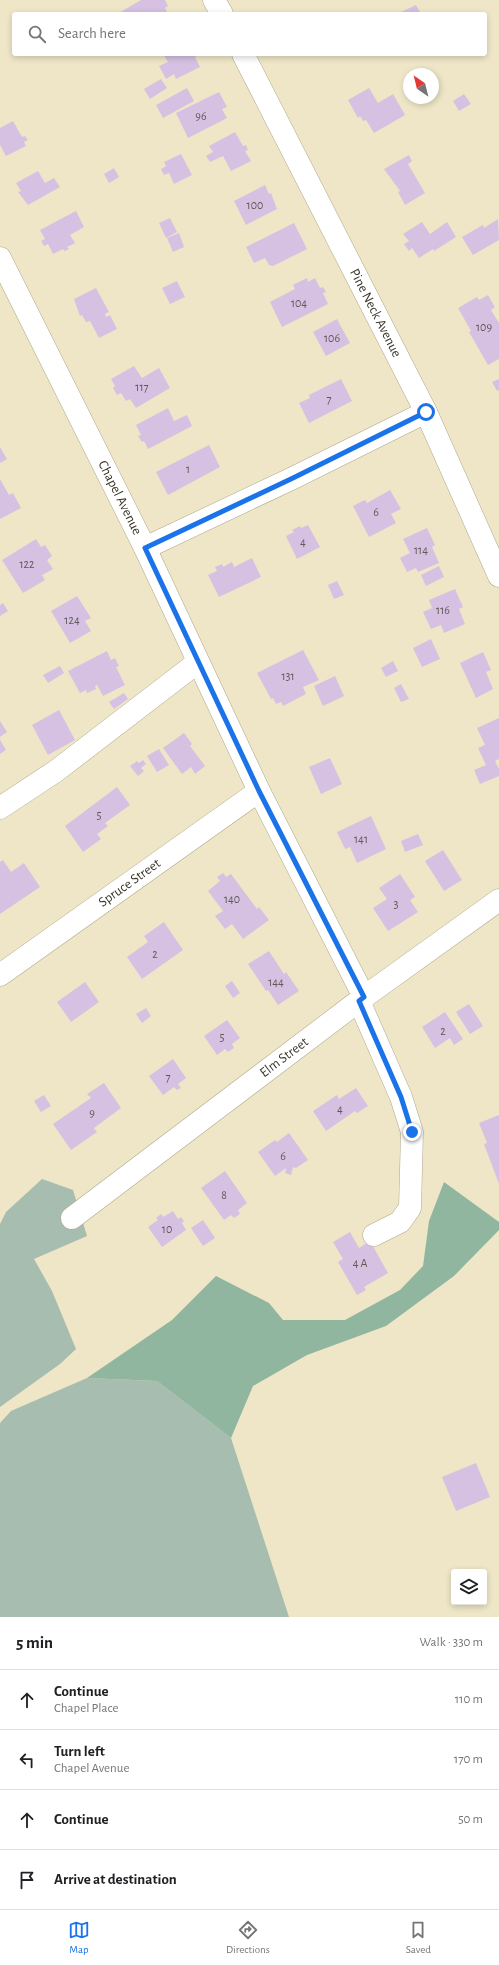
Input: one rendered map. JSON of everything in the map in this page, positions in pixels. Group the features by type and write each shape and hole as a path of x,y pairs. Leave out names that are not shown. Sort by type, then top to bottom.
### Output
{"street":[{"path":"214,0 221,12"},
{"name":"Pine Neck Avenue","path":"244,56 426,412 499,576"},
{"name":"Chapel Avenue","path":"0,258 145,548 259,791 361,999 401,1097 412,1132 410,1208 400,1222 374,1234"},
{"path":"145,548 426,412"},
{"path":"0,808 56,771 198,662"},
{"name":"Spruce Street","path":"0,975 259,791"},
{"name":"Elm Street","path":"72,1218 361,999 499,900"}],"green space":[{"path":"42,1179 73,1190 87,1236 34,1259 52,1291 76,1349 60,1364 0,1407 0,1224 6,1212"},
{"path":"444,1182 499,1222 499,1230 454,1276 386,1326 307,1355 253,1386 231,1438 157,1381 87,1378 172,1320 216,1276 269,1303 283,1320 345,1320 400,1290 423,1266 429,1221"},
{"path":"87,1378 157,1381 231,1438 289,1617 0,1617 0,1423 11,1411"}],"building":[{"path":"141,0 165,0 168,6 165,8 167,12 120,12"},
{"path":"416,5 420,12 401,12"},
{"path":"164,56 197,56 195,57 200,67 176,79 174,74 166,79 159,66 168,62"},
{"path":"161,79 167,88 150,99 144,89"},
{"path":"187,88 194,101 163,118 156,105"},
{"path":"369,88 378,103 393,94 405,115 374,133 366,120 363,121 360,116 358,118 348,100"},
{"path":"219,92 227,107 222,109 227,118 188,138 176,113"},
{"path":"464,94 471,104 459,111 453,101"},
{"path":"13,121 22,137 25,136 28,140 24,142 26,146 6,156 0,145 0,128"},
{"path":"235,132 243,146 246,145 248,150 245,151 251,161 231,171 223,156 210,162 206,156 213,152 209,146"},
{"path":"181,154 192,175 174,184 169,173 164,175 161,169 166,166 164,162"},
{"path":"409,155 412,161 408,164 425,193 405,205 398,192 400,191 384,169"},
{"path":"114,168 119,177 109,183 104,174"},
{"path":"38,171 45,183 54,178 60,187 28,205 18,192 21,191 16,183"},
{"path":"265,185 269,194 271,193 277,209 246,225 234,201"},
{"path":"76,211 84,227 70,235 75,243 67,247 69,249 64,251 63,249 53,254 48,244 44,246 41,241 45,239 40,230"},
{"path":"170,218 177,232 166,238 159,223"},
{"path":"498,219 499,240 473,255 462,237 483,225 484,228"},
{"path":"422,222 430,234 447,222 456,237 434,251 433,249 419,258 412,248 409,251 404,244 409,241 403,234"},
{"path":"294,223 307,249 273,266 269,265 265,258 254,263 246,247"},
{"path":"179,233 184,247 173,252 167,238"},
{"path":"307,278 308,282 315,278 320,288 323,287 326,292 323,293 328,304 282,327 270,302 295,289 293,285"},
{"path":"177,281 185,297 170,304 162,288"},
{"path":"96,288 109,312 105,314 106,317 110,315 117,329 99,338 90,321 86,322 82,315 80,316 74,299"},
{"path":"488,295 495,307 491,310 499,323 499,359 488,365 469,332 471,331 458,308 477,297 479,300"},
{"path":"337,319 350,343 326,356 313,332"},
{"path":"134,366 142,378 159,368 170,388 136,408 130,399 126,401 121,393 117,395 113,388 115,386 111,379"},
{"path":"341,379 352,401 309,423 299,403 310,398 309,395"},
{"path":"499,379 499,390 497,391 492,382"},
{"path":"168,408 174,421 187,415 192,426 148,449 144,441 142,442 138,436 141,435 136,425"},
{"path":"209,445 220,467 168,495 156,472"},
{"path":"0,447 7,459 0,463"},
{"path":"0,479 9,495 13,493 21,508 0,519"},
{"path":"390,490 401,509 391,514 396,523 369,537 353,506 365,500 367,503"},
{"path":"308,525 320,547 297,559 286,536 294,532 292,530 300,526 301,528"},
{"path":"427,528 435,545 432,547 439,563 418,572 416,568 407,572 400,558 410,553 403,539"},
{"path":"36,539 41,547 45,545 52,556 47,560 53,569 42,575 45,580 23,593 2,560"},
{"path":"252,558 261,577 219,597 208,575 217,571 215,567 222,564 223,567 232,562 234,567"},
{"path":"439,566 444,577 426,586 421,575"},
{"path":"337,581 344,595 334,599 328,585"},
{"path":"455,589 463,607 459,609 465,624 444,633 441,625 431,629 423,612 432,608 429,600"},
{"path":"77,596 91,618 85,621 91,631 70,643 51,611"},
{"path":"3,603 8,611 0,616 0,605"},
{"path":"431,639 440,659 422,667 413,648"},
{"path":"303,650 319,680 303,687 306,694 283,706 281,702 276,704 273,698 271,699 257,673"},
{"path":"107,651 111,660 115,658 119,666 116,667 125,685 103,696 97,685 95,686 96,689 87,693 86,690 80,693 68,671"},
{"path":"483,652 491,670 486,672 493,689 476,698 460,663"},
{"path":"393,661 398,671 386,677 381,668"},
{"path":"60,666 64,673 48,683 43,675"},
{"path":"335,676 344,696 323,706 314,686"},
{"path":"401,684 409,699 401,702 394,688"},
{"path":"124,693 128,699 114,709 109,702"},
{"path":"59,710 75,740 48,755 32,725"},
{"path":"499,718 499,759 495,761 499,769 499,776 480,784 474,770 486,765 478,748 485,745 477,728"},
{"path":"0,721 7,732 0,737"},
{"path":"184,733 192,744 190,746 205,766 195,774 191,767 182,774 163,748"},
{"path":"0,740 6,750 0,754"},
{"path":"159,749 169,765 157,772 147,756"},
{"path":"330,758 342,784 321,794 309,767"},
{"path":"143,760 146,764 141,768 144,771 138,776 130,766 137,761 139,763"},
{"path":"117,787 130,805 105,823 108,826 97,834 101,839 83,852 65,826"},
{"path":"371,816 386,849 357,863 350,847 345,849 337,832"},
{"path":"418,834 423,845 405,852 401,841"},
{"path":"443,850 462,880 444,891 425,861"},
{"path":"3,860 11,872 24,863 40,887 0,914 0,862"},
{"path":"223,873 226,877 231,874 257,909 259,907 269,920 243,939 232,924 225,929 215,916 223,911 208,891 220,881 217,877"},
{"path":"400,874 415,897 410,900 418,912 388,931 373,908 387,899 379,888"},
{"path":"164,922 183,950 142,979 127,957 148,942 144,936"},
{"path":"269,951 284,974 286,972 299,991 278,1005 268,990 266,991 248,964"},
{"path":"232,981 240,993 233,998 225,986"},
{"path":"85,982 99,1002 71,1022 57,1002"},
{"path":"469,1004 483,1026 470,1034 456,1012"},
{"path":"146,1008 151,1016 142,1023 136,1014"},
{"path":"445,1012 463,1039 454,1045 450,1038 435,1048 422,1027"},
{"path":"227,1020 240,1038 232,1044 234,1048 228,1052 225,1049 217,1055 204,1036"},
{"path":"173,1059 186,1078 178,1084 181,1088 177,1090 174,1087 163,1095 149,1076"},
{"path":"104,1083 121,1108 94,1128 97,1132 71,1150 53,1124 91,1098 87,1094"},
{"path":"356,1088 368,1106 357,1113 355,1111 326,1131 313,1111 337,1095 339,1099"},
{"path":"44,1095 51,1106 41,1112 34,1101"},
{"path":"499,1115 499,1184 484,1144 487,1143 479,1123"},
{"path":"289,1133 308,1160 296,1168 293,1167 291,1175 285,1173 286,1168 275,1176 258,1152 275,1140 277,1142"},
{"path":"225,1171 247,1203 238,1210 240,1214 234,1218 231,1215 224,1220 201,1188"},
{"path":"173,1211 178,1219 181,1217 184,1221 182,1223 186,1230 162,1247 148,1227 158,1220 156,1218 161,1214 163,1217"},
{"path":"203,1220 215,1238 203,1246 191,1228"},
{"path":"350,1232 359,1248 370,1241 388,1273 364,1287 366,1290 357,1295 338,1262 343,1259 333,1242"},
{"path":"476,1463 490,1497 456,1511 442,1477"}],"route":[{"path":"412,1132 401,1097 359,1001 364,997 259,791 145,548 293,478 426,412"}]}
